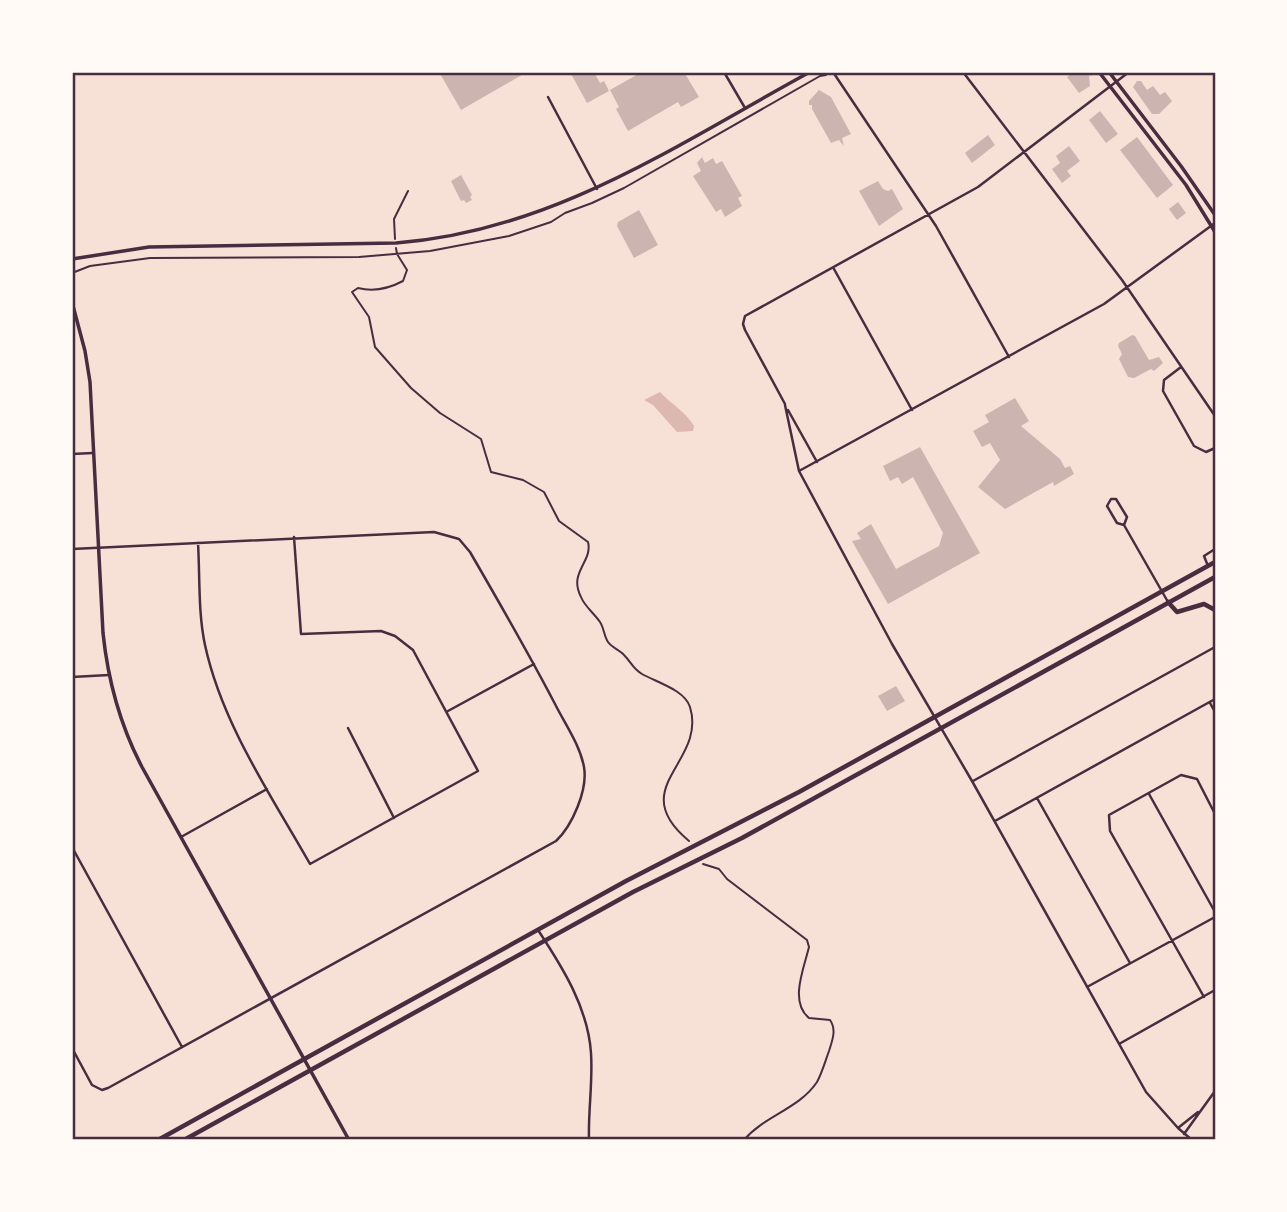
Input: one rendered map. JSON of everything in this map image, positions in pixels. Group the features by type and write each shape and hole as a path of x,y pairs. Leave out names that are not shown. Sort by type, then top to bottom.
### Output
{"main road":[{"path":"158,1140 1215,562"},
{"path":"184,1140 633,892 753,832 1215,577"},
{"path":"1168,602 1177,612 1204,604 1215,610"}],"street":[{"path":"724,72 745,108"},
{"path":"72,259 149,247 359,246 444,237 489,228 542,212 597,189 810,72"},
{"path":"833,72 929,215 1009,357"},
{"path":"963,72 1128,288 1215,416"},
{"path":"1099,72 1185,185 1215,232"},
{"path":"1109,72 1215,215"},
{"path":"817,461 745,330 745,316 978,187 1129,72"},
{"path":"548,97 597,189"},
{"path":"799,471 1009,357 1128,288 1213,225"},
{"path":"834,267 912,410"},
{"path":"72,302 88,366 103,634 108,675 117,706 134,752 349,1140"},
{"path":"1181,367 1164,380 1163,391 1194,446 1201,452 1215,448"},
{"path":"785,405 799,471 894,648 995,821 1146,1093 1192,1140"},
{"path":"72,454 93,453"},
{"path":"1124,525 1127,517 1120,502 1111,499 1107,506 1116,523 1124,525 1168,602"},
{"path":"72,549 434,532 459,539 470,552 534,664 579,750 585,770 577,812 566,831 556,841 182,1048 108,1088 98,1089 92,1085 72,1048"},
{"path":"198,542 204,641 210,666 225,708 310,864 478,771 412,650 395,635 381,631 301,634 295,537"},
{"path":"1208,566 1204,556 1215,549"},
{"path":"972,781 1215,647"},
{"path":"447,711 534,664"},
{"path":"72,677 108,675"},
{"path":"995,821 1215,699"},
{"path":"1209,702 1215,712"},
{"path":"348,728 394,818"},
{"path":"1204,996 1110,831 1109,815 1181,775 1196,779 1215,814"},
{"path":"181,837 267,789"},
{"path":"1087,987 1215,914 1149,794"},
{"path":"1037,798 1130,963"},
{"path":"72,847 182,1048"},
{"path":"538,930 578,999 588,1030 592,1073 589,1140"},
{"path":"1118,1044 1215,990"},
{"path":"1178,1128 1198,1112 1215,1091"},
{"path":"1184,1133 1193,1124 1198,1112"}],"path":[{"path":"408,191 394,219 397,254 407,270 403,281 379,290 358,288 352,292 369,317 374,347 411,388 440,413 481,439 491,472 523,480 544,492 559,521 588,542 589,553 579,569 577,585 584,604 601,624 606,639 624,654 635,670 680,695 690,705 687,745 666,784 663,800 674,829 693,848"},
{"path":"72,273 90,266 150,258 316,257"},
{"path":"700,859 706,866 719,869 727,879 807,940 809,947 799,994 800,1008 809,1018 830,1020 833,1024 833,1039 820,1077 813,1088 754,1129 744,1140"}],"shaded area":[{"path":"660,392 687,416 694,426 693,431 677,432 653,405 644,400"}],"building":[{"path":"439,72 527,72 461,110"},
{"path":"570,72 594,72 600,83 604,81 609,91 587,103"},
{"path":"639,72 684,72 699,97 681,107 678,102 628,131 616,109 619,107 610,90"},
{"path":"1074,72 1089,72 1092,76 1089,75 1090,86 1079,93 1067,77"},
{"path":"1137,81 1141,81 1147,90 1153,86 1160,95 1165,92 1172,101 1159,114 1152,114 1133,87"},
{"path":"819,90 831,97 851,134 842,138 844,146 839,140 831,143 812,105 809,105 809,101"},
{"path":"1100,111 1118,134 1106,143 1089,120"},
{"path":"988,135 995,145 972,163 965,153"},
{"path":"1137,137 1173,185 1157,198 1120,150"},
{"path":"1069,146 1080,161 1067,171 1071,176 1062,183 1052,169 1060,163 1056,156"},
{"path":"702,157 705,163 713,158 716,164 722,161 742,196 738,198 742,206 725,217 721,209 716,212 693,176 701,171 697,163"},
{"path":"461,175 472,195 472,200 466,203 461,201 451,181"},
{"path":"878,181 883,189 892,189 903,209 879,226 859,191"},
{"path":"1178,202 1186,213 1177,220 1169,209"},
{"path":"639,210 658,245 634,258 617,226 618,222"},
{"path":"1132,335 1149,360 1159,357 1163,363 1154,371 1151,369 1134,378 1128,377 1119,359 1122,354 1118,346"},
{"path":"1015,398 1029,421 1021,426 1060,459 1065,468 1070,466 1074,474 1054,486 1053,482 1005,509 978,487 1000,460 990,443 982,447 973,431 989,422 985,415"},
{"path":"920,447 980,553 888,604 852,541 861,539 857,533 871,524 896,569 939,546 943,533 913,477 902,484 898,477 890,481 883,466"},
{"path":"896,686 905,701 887,711 878,696"}]}
